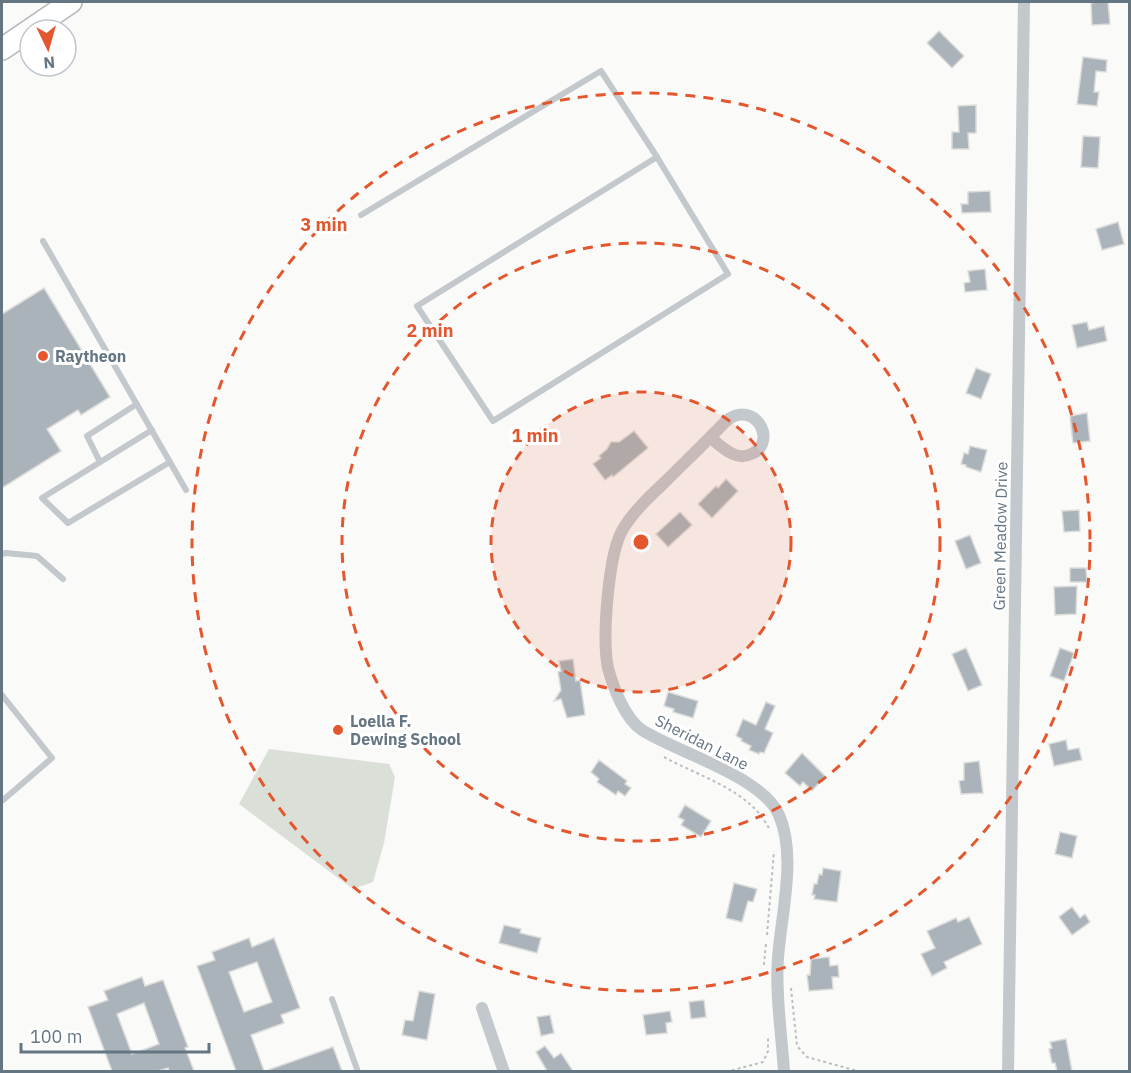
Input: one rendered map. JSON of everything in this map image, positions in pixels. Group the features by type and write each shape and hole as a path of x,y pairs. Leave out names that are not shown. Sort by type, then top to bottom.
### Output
{"highway":[{"path":"2,49 71,2"}],"street":[{"name":"Green Meadow Drive","path":"1008,1071 1024,2"},
{"name":"Sheridan Lane","path":"710,437 646,500 622,530 614,554 609,586 608,666 620,703 640,729 753,787 772,803 779,816 785,834 788,857 777,961 784,1071"},
{"path":"482,1008 504,1071"}],"lane":[{"path":"361,215 601,70 657,157 728,274 493,421 417,306 657,157"},
{"path":"43,242 186,489"},
{"path":"100,462 87,436 137,404"},
{"path":"152,430 42,498 68,523 170,462"},
{"path":"2,554 37,556 63,579"},
{"path":"2,695 52,758 2,801"},
{"path":"332,999 358,1071"}],"path":[{"path":"659,753 687,770 740,795 766,821 774,840"},
{"path":"765,972 774,851"},
{"path":"790,978 797,1046 807,1057 861,1071"},
{"path":"726,1071 763,1062 768,1051 767,1029"}],"shaded area":[{"path":"269,749 389,764 395,777 384,843 373,882 353,889 239,804"}],"building":[{"path":"1108,2 1110,24 1092,25 1091,3"},
{"path":"939,31 964,56 952,68 927,43"},
{"path":"1083,57 1107,60 1106,72 1096,71 1094,92 1099,92 1097,106 1077,104"},
{"path":"976,105 976,133 968,133 969,149 952,149 952,132 959,132 958,106"},
{"path":"1083,136 1100,137 1098,168 1081,167"},
{"path":"990,191 991,212 962,213 961,204 968,204 968,192"},
{"path":"1118,222 1124,244 1102,250 1096,229"},
{"path":"985,269 987,290 965,292 964,283 970,282 968,271"},
{"name":"Raytheon","path":"44,288 110,397 81,415 78,410 47,429 61,451 2,488 2,314"},
{"path":"1087,322 1089,330 1104,326 1107,341 1077,348 1072,325"},
{"path":"976,368 991,374 981,399 966,393"},
{"path":"1087,413 1090,441 1073,443 1070,416"},
{"path":"634,431 648,448 613,477 612,475 605,480 593,464 601,458 599,456 611,442 619,442"},
{"path":"970,446 987,450 981,472 961,464 964,453 968,454"},
{"path":"726,479 738,491 712,518 698,504"},
{"path":"1079,510 1080,531 1064,532 1062,511"},
{"path":"680,512 692,525 668,547 656,534"},
{"path":"970,535 981,563 966,569 955,541"},
{"path":"1070,568 1086,568 1087,582 1070,582"},
{"path":"1077,586 1076,614 1055,615 1054,587"},
{"path":"966,648 982,685 968,691 952,654"},
{"path":"1060,648 1074,653 1064,681 1050,676"},
{"path":"573,659 576,681 580,680 585,715 567,718 561,699 554,701 561,690 559,661"},
{"path":"668,692 698,701 693,718 673,712 674,709 664,706"},
{"path":"766,702 775,706 765,729 773,733 764,753 759,754 749,750 751,746 736,736 743,719 756,725"},
{"path":"1066,740 1068,750 1079,748 1082,760 1054,766 1049,744"},
{"path":"802,753 825,776 812,791 803,782 800,786 785,773"},
{"path":"599,760 627,781 625,784 631,788 625,796 618,791 616,795 597,782 599,779 591,772"},
{"path":"979,761 983,793 961,794 959,781 964,780 964,763"},
{"path":"685,805 711,821 701,837 681,825 684,820 678,817"},
{"path":"1060,832 1077,836 1072,858 1055,854"},
{"path":"823,868 841,871 837,902 814,899 815,895 812,895 814,884 817,884"},
{"path":"734,883 757,889 753,902 748,901 742,922 726,918"},
{"path":"1072,907 1080,918 1085,914 1090,922 1072,935 1059,917"},
{"path":"969,917 982,944 944,962 947,968 932,976 921,954 935,948 927,931 956,918 958,922"},
{"path":"504,925 521,929 520,933 541,938 537,953 499,943"},
{"path":"249,938 252,947 274,938 300,1008 281,1015 284,1023 251,1035 264,1071 236,1071 197,966 215,960 212,952","holes":["257,962 272,1002 244,1012 229,972"]},
{"path":"829,957 830,966 838,965 839,977 832,977 833,989 809,991 807,975 810,975 811,959"},
{"path":"142,977 145,986 163,980 188,1047 185,1048 194,1071 169,1071 168,1068 158,1071 112,1071 88,1007 108,1000 104,991","holes":["144,1003 159,1044 132,1054 117,1014"]},
{"path":"419,991 435,994 427,1040 402,1035 405,1020 413,1021"},
{"path":"704,1000 706,1017 691,1019 689,1002"},
{"path":"670,1011 672,1022 666,1023 667,1033 646,1035 643,1015"},
{"path":"550,1015 554,1033 541,1036 537,1017"},
{"path":"1066,1039 1072,1071 1057,1071 1055,1063 1052,1063 1050,1042"},
{"path":"545,1046 554,1058 561,1053 573,1071 547,1071 536,1052"},
{"path":"333,1047 342,1071 268,1071 268,1070"}],"place":[{"name":"Raytheon","path":"43,356"},
{"name":"Loella F. Dewing School","path":"338,730"}]}
